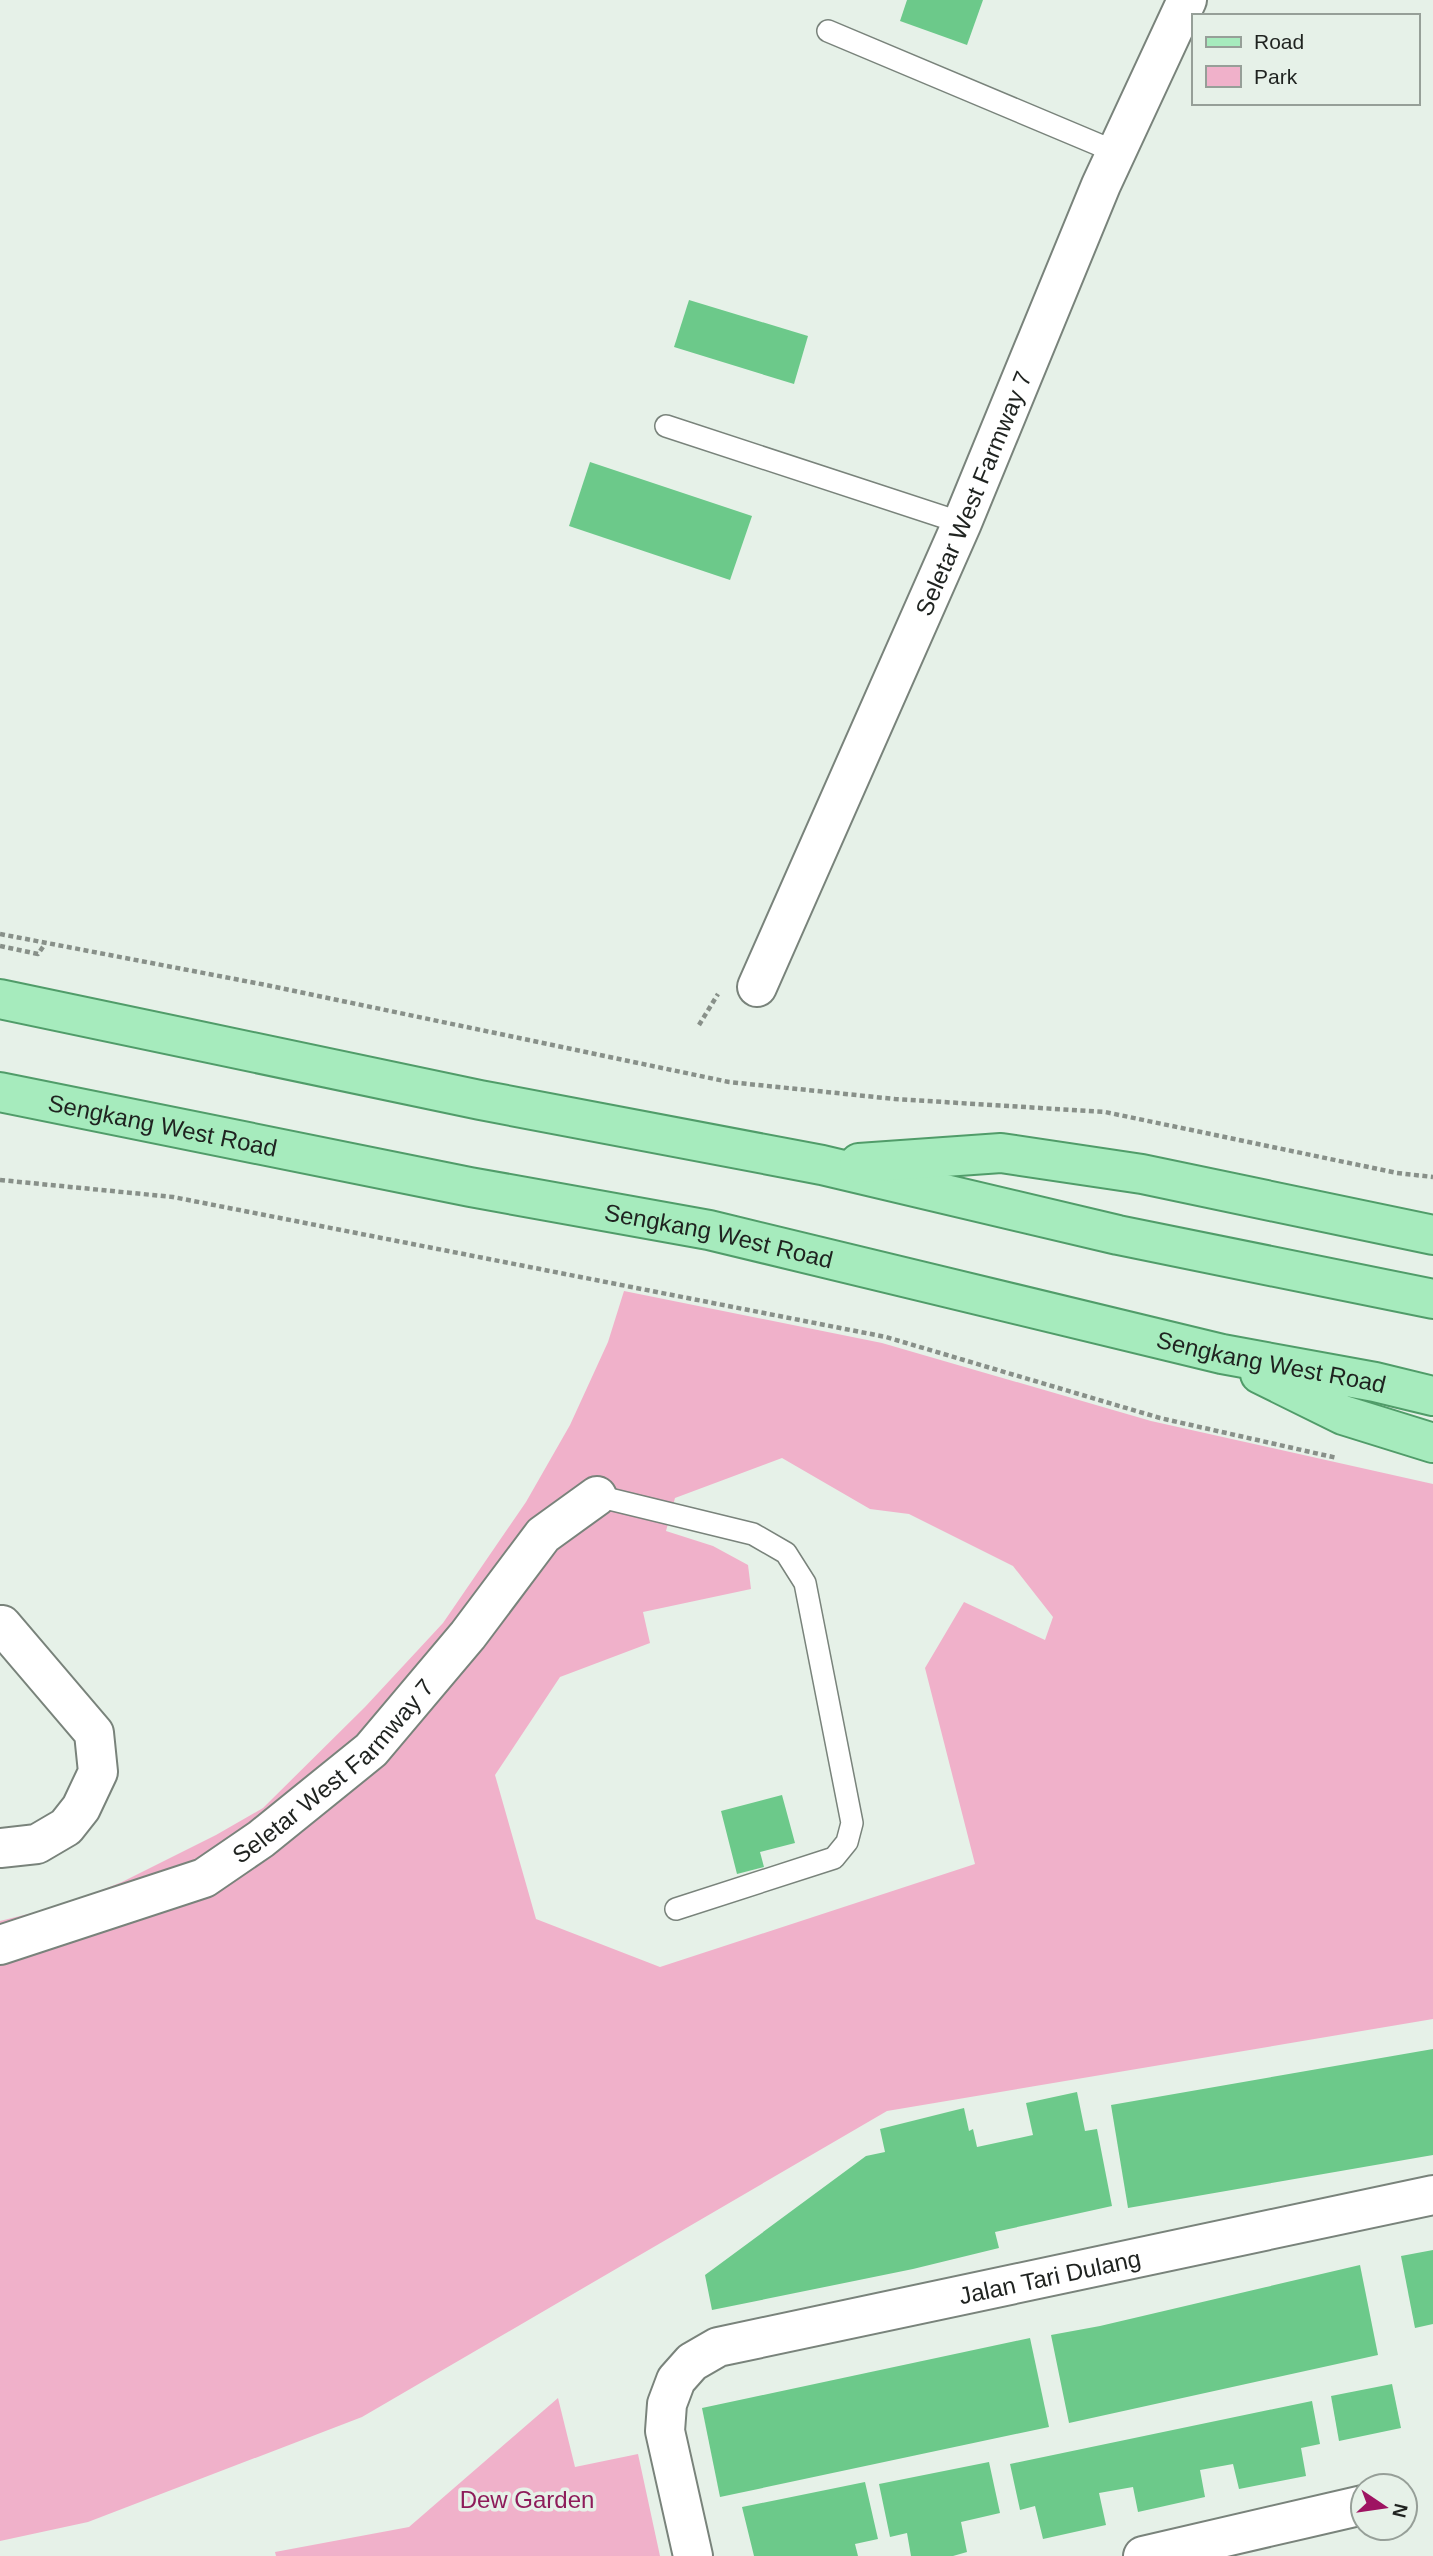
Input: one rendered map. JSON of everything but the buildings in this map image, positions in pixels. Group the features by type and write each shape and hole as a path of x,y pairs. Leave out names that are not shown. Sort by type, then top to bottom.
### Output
{"main road":[{"path":"0,999 480,1101 822,1165 1118,1235 1433,1298"},
{"name":"Sengkang West Road","path":"0,1092 456,1184 709,1230 1222,1354 1375,1381 1433,1396"},
{"path":"822,1165 1001,1153 1142,1174 1433,1235"},
{"path":"1222,1354 1343,1415 1433,1443"}],"street":[{"name":"Seletar West Farmway 7","path":"757,987 962,523 1116,152 1186,0"},
{"name":"Seletar West Farmway 7","path":"0,1945 204,1878 261,1839 371,1750 468,1635 543,1535 597,1496"},
{"path":"0,1848 37,1844 66,1827 81,1808 98,1772 94,1733 2,1625"},
{"name":"Jalan Tari Dulang","path":"693,2556 665,2431 667,2404 676,2380 692,2362 718,2347 1433,2195"},
{"path":"1143,2556 1349,2508"}],"lane":[{"path":"828,31 1116,152"},
{"path":"666,426 962,523"},
{"path":"597,1496 753,1534 786,1553 805,1583 852,1823 847,1842 835,1858 676,1909"}],"path":[{"path":"0,934 266,985 729,1082 895,1099 1105,1112 1397,1173 1433,1177"},
{"path":"0,946 38,954 45,944"},
{"path":"0,1180 173,1197 886,1337 1160,1418 1346,1460"}],"green space":[{"path":"624,1291 882,1343 1151,1421 1433,1484 1433,2019 887,2111 362,2417 88,2522 0,2541 0,1921 64,1905 122,1882 263,1808 365,1707 443,1623 526,1502 570,1425 608,1342","holes":["782,1458 870,1509 909,1514 1013,1566 1053,1617 1045,1640 964,1602 925,1668 975,1864 660,1967 536,1919 495,1775 560,1677 650,1643 643,1612 751,1589 748,1565 713,1546 666,1531 675,1498"]},
{"name":"Dew Garden","path":"558,2398 575,2467 638,2454 660,2556 276,2556 275,2552 409,2527"}]}
